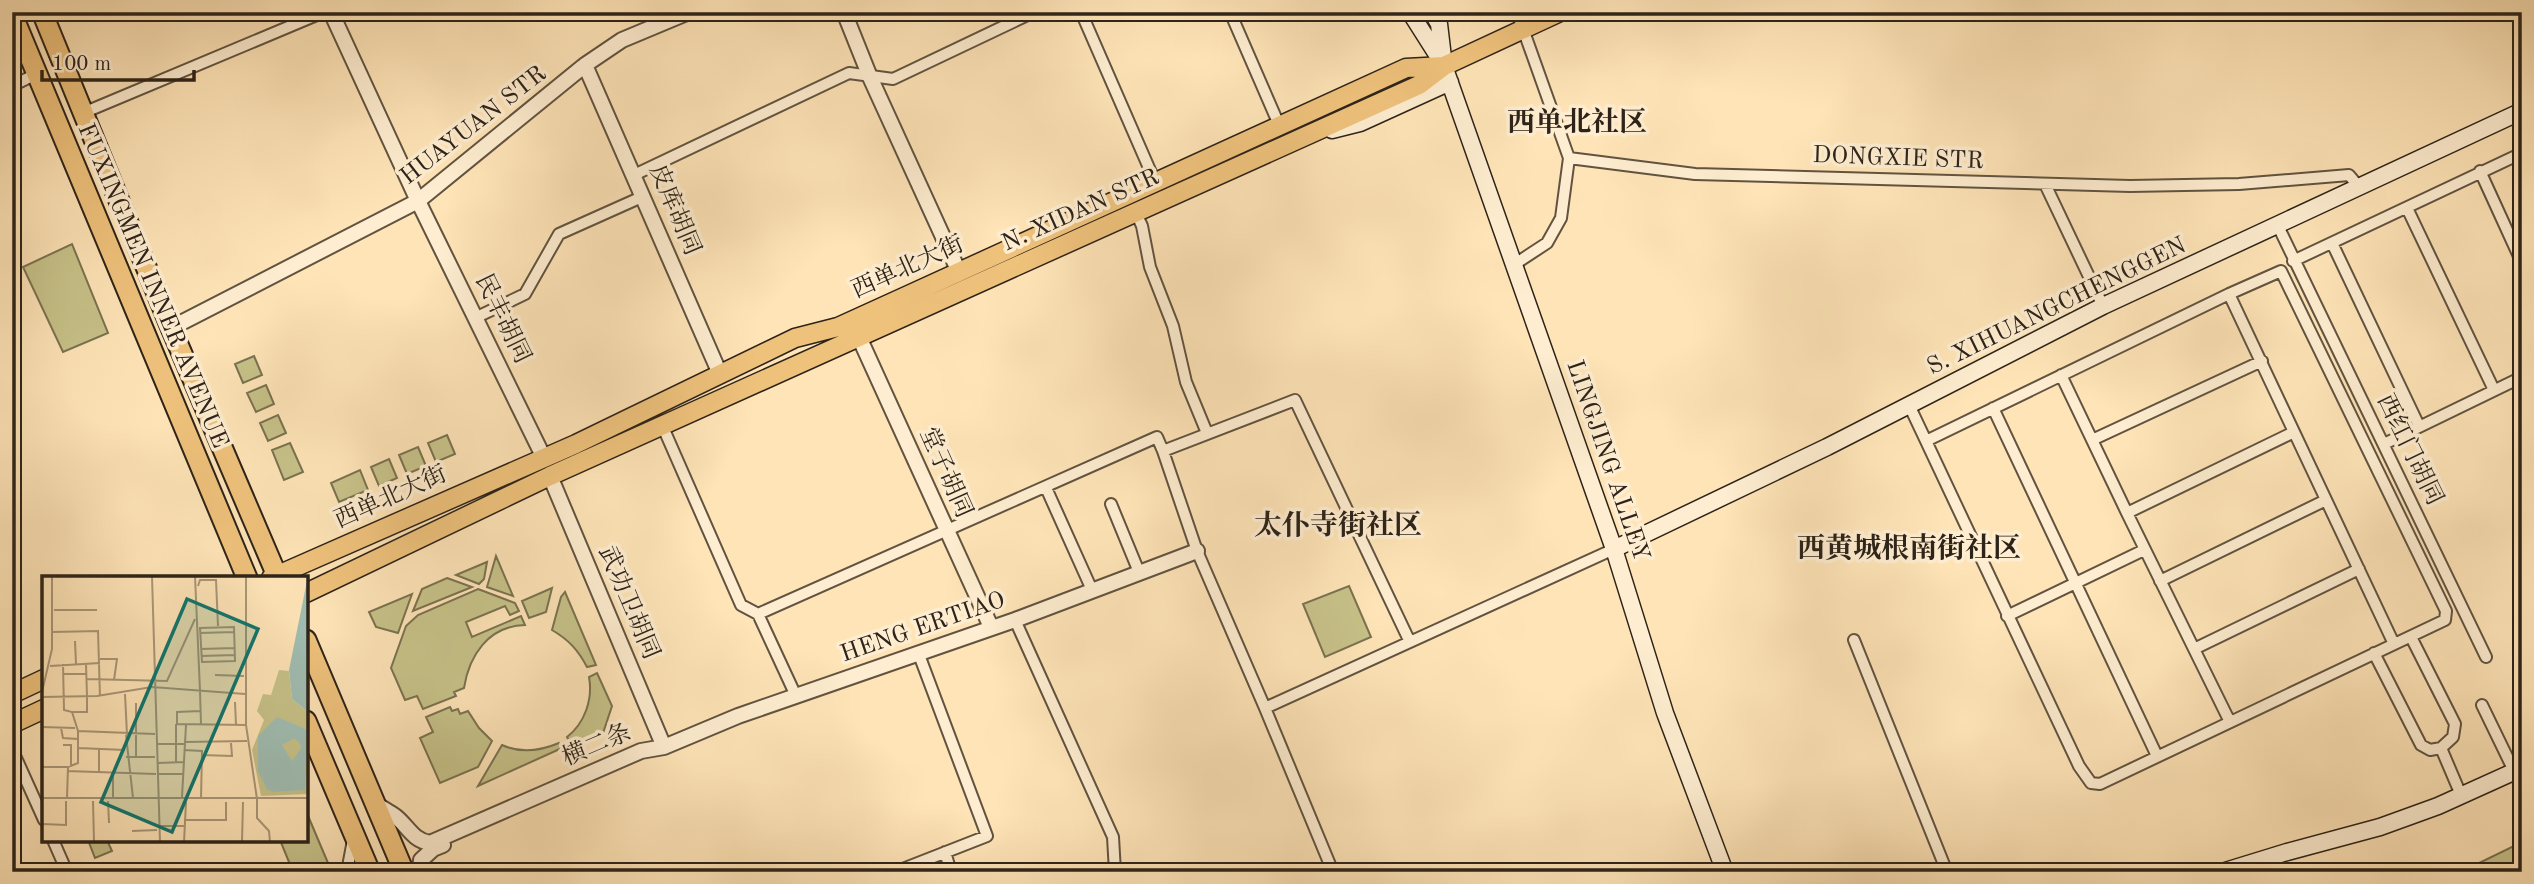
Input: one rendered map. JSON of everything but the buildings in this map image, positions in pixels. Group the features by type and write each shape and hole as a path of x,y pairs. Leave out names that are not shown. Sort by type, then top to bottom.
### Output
{"highway":[{"name":"FUXINGMEN INNER AVENUE","path":"42,12 275,576"},
{"name":"FUXINGMEN INNER AVENUE","path":"12,14 246,576"},
{"path":"308,645 404,872"},
{"path":"308,726 370,872"}],"main road":[{"path":"1410,12 1447,74"},
{"path":"1432,12 1439,24 1447,74"},
{"name":"西单北大街","path":"277,576 544,458 795,338 838,327 1406,68 1447,74 1520,21 1560,12"},
{"name":"N. XIDAN STR","path":"859,337 1447,74"},
{"name":"LINGJING ALLEY","path":"1447,74 1614,549 1665,713 1725,872"},
{"name":"S. XIHUANGCHENGGEN","path":"1614,549 1909,405 2103,306 2522,111"},
{"name":"西单北大街","path":"308,592 550,476 859,337"},
{"path":"12,694 42,680"},
{"path":"12,724 42,710"},
{"path":"2222,872 2380,827 2518,769"}],"street":[{"path":"83,113 324,12"},
{"name":"民丰胡同","path":"331,12 418,201 544,458"},
{"name":"HUAYUAN STR","path":"171,328 418,201 586,65 656,18 689,12"},
{"path":"845,12 870,77 959,272"},
{"path":"634,174 849,74 893,79 1034,12"},
{"path":"1081,12 1156,184"},
{"path":"1230,12 1280,127"},
{"path":"1515,264 1547,243 1560,219 1569,158 1520,21"},
{"name":"皮库胡同","path":"586,65 720,374"},
{"path":"12,86 38,74"},
{"path":"2294,261 2522,153"},
{"name":"DONGXIE STR","path":"1569,158 1695,174 2130,186 2239,184 2349,175 2359,187"},
{"path":"2480,171 2522,263"},
{"path":"2045,184 2103,306"},
{"path":"477,317 526,294 559,234 644,197"},
{"path":"2407,208 2494,390"},
{"path":"1136,213 1142,226 1150,267 1173,326 1186,382 1207,433"},
{"name":"西红门胡同","path":"2278,226 2486,657"},
{"path":"2332,243 2419,426"},
{"path":"1909,405 2079,766 2091,783 2100,784 2445,620 2445,611 2281,271 1926,441"},
{"path":"2229,294 2394,644"},
{"name":"堂子胡同","path":"859,337 990,627"},
{"path":"2092,440 2262,360"},
{"path":"2061,375 2230,722"},
{"path":"2384,444 2522,377"},
{"path":"1163,451 1295,400 1409,640"},
{"path":"1993,408 2157,756"},
{"path":"662,425 741,605 758,614 796,696"},
{"path":"2127,513 2294,432"},
{"path":"758,614 1157,438 1197,551 1333,872"},
{"name":"武功卫胡同","path":"550,476 664,747"},
{"path":"1048,489 1092,590"},
{"path":"2160,582 2326,500"},
{"path":"1111,504 1139,572"},
{"path":"1265,708 1409,640 1614,549"},
{"path":"2007,616 2144,550"},
{"name":"HENG ERTIAO","path":"664,747 738,716 1015,620 1197,551"},
{"path":"2194,649 2359,569"},
{"path":"1015,620 1113,836 1115,872"},
{"path":"2374,653 2421,745 2430,750 2441,748 2453,737 2455,724 2411,637"},
{"path":"1854,640 1947,872"},
{"path":"895,872 987,836 918,652"},
{"path":"2482,705 2518,769"},
{"name":"横二条","path":"376,804 397,818 406,831 421,842 430,843 641,751 664,747"},
{"name":"横二条","path":"420,872 421,860 433,849 654,756 664,747"},
{"path":"2441,748 2461,795"},
{"path":"12,749 42,816"},
{"path":"347,872 353,834"},
{"path":"54,842 67,872"},
{"path":"945,852 951,872"}],"shaded area":[{"path":"72,244 108,333 63,352 23,267"},
{"path":"254,356 262,375 243,383 235,364"},
{"path":"266,385 274,404 256,412 247,393"},
{"path":"278,415 286,433 268,441 260,423"},
{"path":"447,435 455,454 436,462 428,443"},
{"path":"290,443 303,472 284,480 272,450"},
{"path":"418,447 426,466 407,474 399,455"},
{"path":"389,459 397,478 379,486 371,467"},
{"path":"360,470 368,490 339,502 331,483"},
{"path":"496,556 513,596 487,587"},
{"path":"487,562 484,579 479,584 456,575"},
{"path":"447,578 472,587 413,611 422,589"},
{"path":"1349,586 1371,637 1325,657 1303,604"},
{"path":"552,588 546,612 529,618 522,601"},
{"path":"478,589 515,603 519,611 510,615 505,606 466,622 472,637 521,616 525,625 501,631 482,645 470,665 464,688 454,692 456,696 423,709 417,696 405,700 391,668 406,626 418,615"},
{"path":"565,592 596,665 587,667 572,646 552,630 561,597"},
{"path":"412,594 398,633 376,627 369,612"},
{"path":"597,673 612,706 603,733 572,747 567,737 583,718 589,702 589,677"},
{"path":"450,707 452,711 458,709 460,714 468,711 492,741 478,767 440,783 420,738 433,732 426,717"},
{"path":"559,743 562,748 478,786 502,745 516,750 530,750"},
{"path":"308,816 328,863 327,872 293,872 281,842 308,842"},
{"path":"89,842 108,842 112,851 95,858"},
{"path":"2522,842 2522,872 2479,872 2475,865"}],"district":[{"name":"西单北社区","path":"1577,124"},
{"name":"太仆寺街社区","path":"1338,527"},
{"name":"西黄城根南街社区","path":"1909,550"}]}
